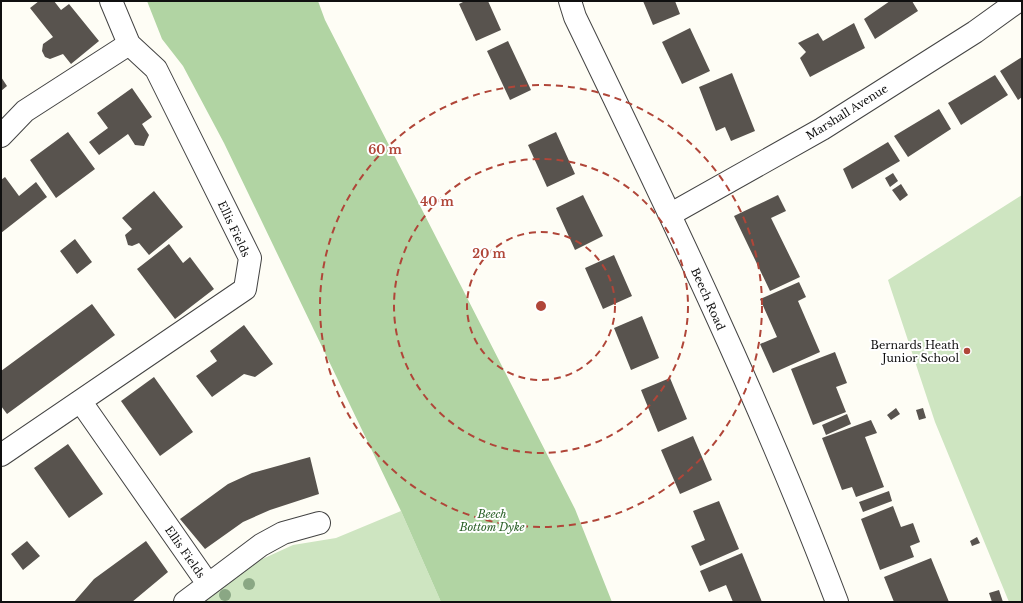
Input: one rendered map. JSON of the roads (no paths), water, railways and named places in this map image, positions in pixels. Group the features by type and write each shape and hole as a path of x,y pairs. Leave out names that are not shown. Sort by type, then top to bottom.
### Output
{"street":[{"name":"Ellis Fields","path":"1,455 245,289 250,258 156,69 129,44 111,1"},
{"name":"Beech Road","path":"570,1 575,17 671,214 803,515 836,602"},
{"name":"Marshall Avenue","path":"671,214 822,130 975,32 1018,1"},
{"path":"1,136 25,111 129,44"},
{"name":"Ellis Fields","path":"81,402 208,584"},
{"name":"Ellis Fields","path":"185,602 272,539 283,533 319,523"}],"place":[{"name":"Bernards Heath Junior School","path":"967,351"}],"park label":[{"name":"Beech Bottom Dyke","path":"492,520"}]}
